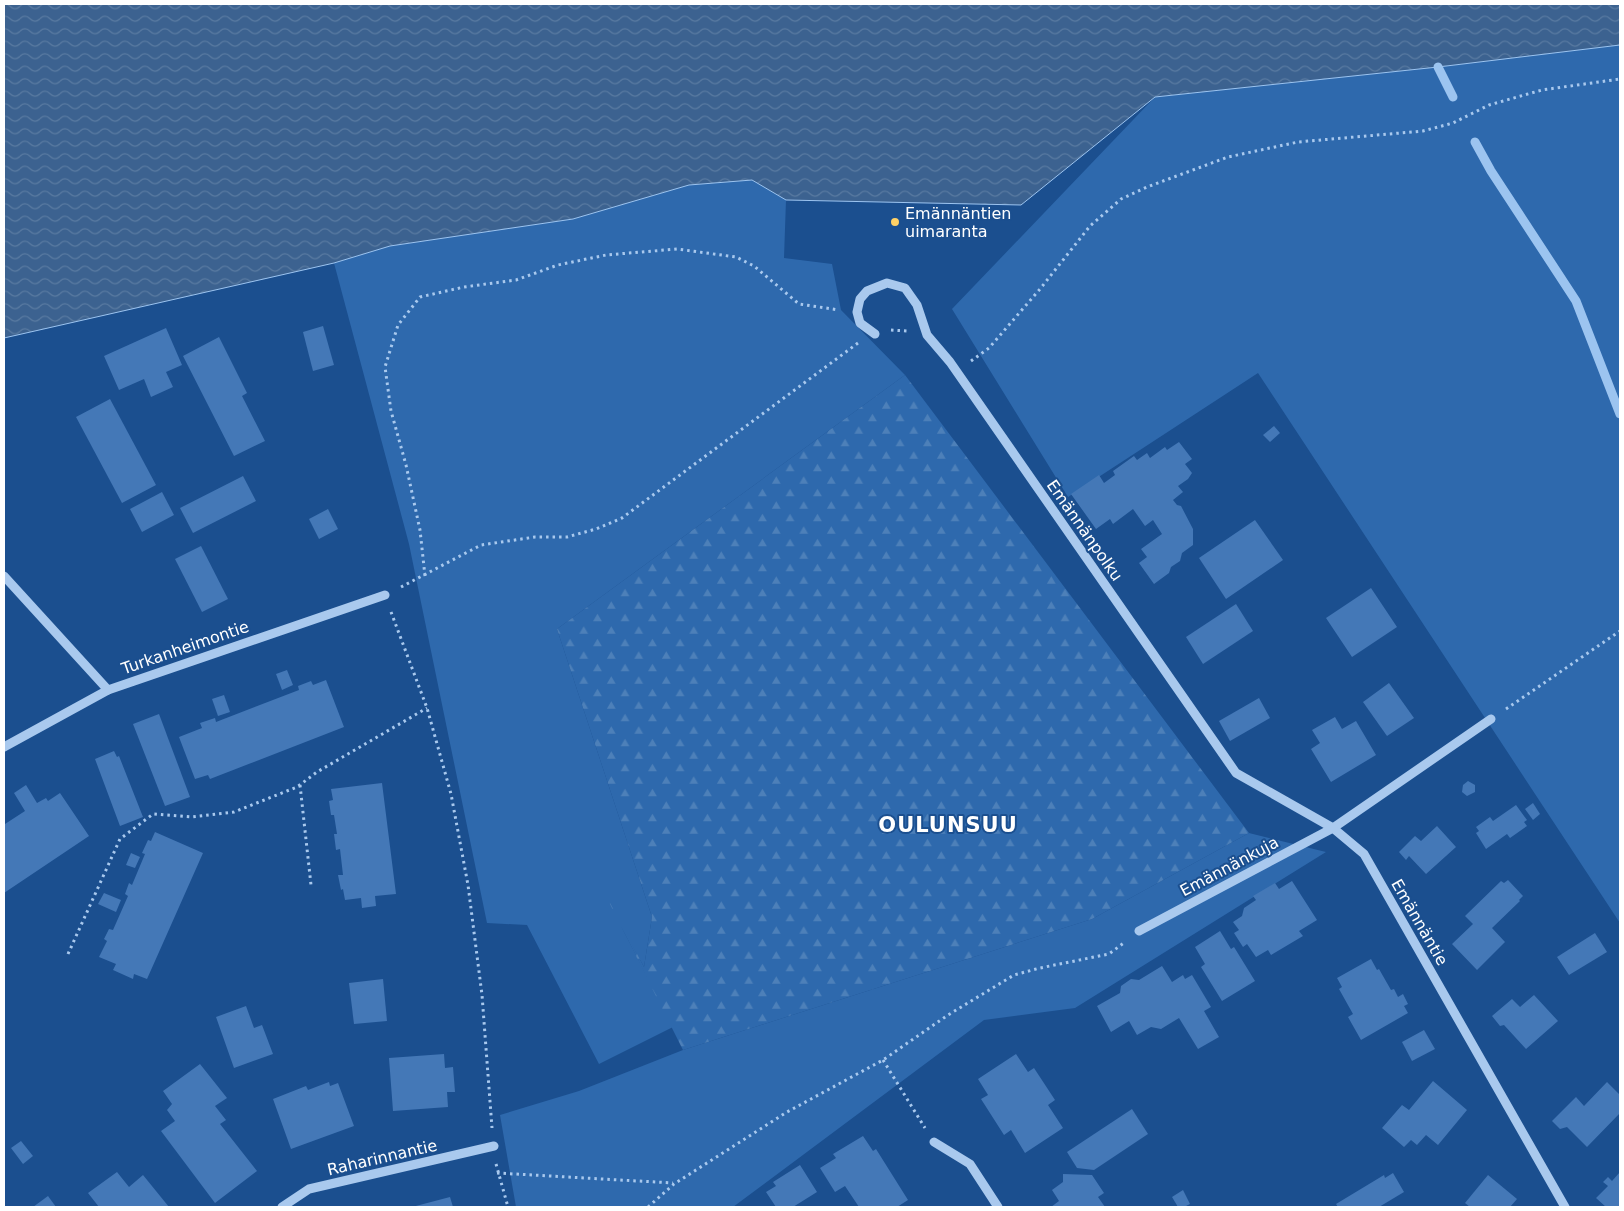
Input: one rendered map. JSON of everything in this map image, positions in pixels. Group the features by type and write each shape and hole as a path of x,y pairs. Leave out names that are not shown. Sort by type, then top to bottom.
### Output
{"street":[{"name":"Emännänpolku","path":"857,312 860,299 866,291 887,283 905,288 917,305 927,335 950,362 1236,773 1334,828"},
{"path":"857,312 860,323 875,334"},
{"path":"4,576 108,690"},
{"name":"Turkanheimontie","path":"4,747 108,690 385,596"},
{"path":"1334,828 1491,719"},
{"name":"Emännänkuja","path":"1139,931 1334,828"},
{"name":"Emännäntie","path":"1334,828 1364,854 1565,1207"},
{"path":"934,1142 970,1164 998,1207"},
{"name":"Raharinnantie","path":"282,1207 309,1189 494,1146"}],"path":[{"path":"950,362 972,361 989,348 1040,289 1090,226 1121,199 1147,187 1228,157 1298,142 1423,131 1453,123 1490,105 1542,90 1620,79"},
{"path":"424,576 420,530 406,465 391,411 385,366 398,325 420,297 464,287 516,280 558,265 606,255 677,249 736,258 754,266 799,304 857,312"},
{"path":"508,1207 497,1173 489,1104 482,995 468,884 450,794 426,708 385,596 480,545 535,537 567,537 596,529 622,518 855,344 875,334 893,330 912,331 927,335"},
{"path":"1491,719 1620,630"},
{"path":"68,954 120,839 153,814 192,817 234,812 300,784 426,708"},
{"path":"300,784 311,885"},
{"path":"648,1207 674,1184 787,1112 883,1060 948,1015 1014,975 1108,954 1139,931"},
{"path":"883,1060 934,1142"},
{"path":"497,1173 674,1184"}],"green space":[{"path":"1620,45 1620,923 1258,373 1068,497 952,309 1155,97 1438,67"},
{"path":"752,180 786,200 784,258 832,264 841,310 905,375 557,629 652,917 644,967 621,926 673,1027 599,1064 527,925 487,923 409,544 334,263 390,246 573,219 689,185"},
{"path":"905,375 1249,833 1092,919 683,1050 601,886 644,967 652,917 557,629"},
{"path":"1249,833 1326,852 1075,1008 984,1020 733,1207 516,1207 500,1115 579,1091 683,1050 1092,919"}],"water":[{"path":"4,4 1620,4 1620,45 1438,67 1155,97 1021,205 786,200 752,180 689,185 573,219 390,246 334,263 4,338"}],"building":[{"path":"323,326 334,365 313,371 303,332"},
{"path":"166,328 182,365 166,372 173,387 151,397 144,379 119,390 104,356"},
{"path":"219,337 247,393 242,396 265,441 234,456 183,356"},
{"path":"110,399 156,485 122,503 76,417"},
{"path":"1274,426 1280,433 1270,442 1263,435"},
{"path":"1179,442 1192,459 1185,464 1192,473 1188,479 1178,486 1183,492 1173,500 1177,505 1181,506 1193,529 1193,545 1182,553 1180,561 1171,567 1169,573 1154,584 1139,563 1147,557 1141,549 1162,534 1153,520 1145,526 1133,509 1113,524 1110,519 1096,529 1071,494 1099,475 1104,483 1115,475 1113,471 1134,456 1137,460 1147,453 1150,458 1165,447 1167,450"},
{"path":"243,476 256,501 193,533 180,508"},
{"path":"162,492 174,515 142,532 130,509"},
{"path":"328,509 338,529 319,539 309,519"},
{"path":"1255,520 1283,560 1226,599 1199,558"},
{"path":"201,546 228,599 202,612 175,559"},
{"path":"1371,588 1397,627 1352,657 1326,618"},
{"path":"1236,604 1253,631 1203,664 1186,637"},
{"path":"287,670 293,685 282,690 276,674"},
{"path":"326,680 344,727 210,779 208,775 195,779 179,737 202,728 200,723 215,718 216,722 299,690 298,686 311,681 313,685"},
{"path":"1389,683 1414,718 1387,736 1363,702"},
{"path":"224,695 230,712 218,716 212,699"},
{"path":"1259,698 1270,718 1230,741 1219,721"},
{"path":"159,714 190,797 165,806 133,724"},
{"path":"1335,717 1342,729 1356,721 1376,755 1331,782 1311,749 1320,743 1312,730"},
{"path":"114,751 117,757 119,756 143,817 120,826 95,759"},
{"path":"1468,781 1475,785 1475,792 1467,796 1462,792 1463,785"},
{"path":"382,783 396,894 375,896 376,906 362,908 361,898 345,900 343,889 341,890 338,875 343,875 340,849 336,850 334,834 337,834 334,815 331,815 329,801 333,800 331,789"},
{"path":"26,785 37,803 46,798 48,801 60,793 89,836 4,893 4,822 5,824 25,811 14,793"},
{"path":"1533,803 1540,814 1533,820 1525,809"},
{"path":"1516,805 1527,820 1524,822 1527,826 1510,838 1507,834 1486,849 1476,833 1479,831 1476,827 1490,817 1493,821"},
{"path":"1437,826 1456,847 1426,874 1409,856 1406,860 1399,852 1415,836 1421,841"},
{"path":"155,832 203,853 147,979 134,974 133,979 113,970 116,964 99,957 107,941 104,939 109,929 113,930 128,896 125,894 129,883 132,885 145,854 142,853 148,840 151,841"},
{"path":"131,853 140,857 135,868 126,865"},
{"path":"1508,880 1523,896 1492,928 1505,942 1477,970 1452,944 1473,924 1465,916 1501,881 1504,883"},
{"path":"1292,881 1317,920 1299,931 1303,936 1271,955 1268,950 1256,957 1247,944 1243,947 1234,933 1239,930 1233,922 1242,916 1244,908 1256,900 1253,896 1275,883 1279,889"},
{"path":"104,893 121,900 116,912 98,904"},
{"path":"1220,931 1231,949 1234,947 1255,981 1222,1001 1201,967 1205,964 1195,947"},
{"path":"1595,933 1607,952 1569,975 1557,957"},
{"path":"1371,959 1391,990 1394,989 1398,997 1403,994 1408,1004 1404,1006 1408,1013 1361,1040 1348,1017 1353,1014 1339,989 1342,987 1337,978"},
{"path":"1162,966 1172,982 1183,975 1185,979 1192,975 1211,1007 1204,1011 1219,1037 1198,1049 1179,1018 1161,1029 1151,1027 1137,1035 1129,1021 1111,1032 1097,1006 1120,993 1121,986 1131,979 1139,980"},
{"path":"383,979 387,1021 354,1024 349,983"},
{"path":"1534,995 1558,1021 1526,1049 1504,1025 1500,1026 1492,1016 1512,999 1520,1007"},
{"path":"246,1006 254,1028 262,1025 273,1054 234,1068 216,1017"},
{"path":"1424,1030 1435,1049 1412,1061 1402,1042"},
{"path":"444,1054 445,1068 453,1067 455,1092 447,1092 448,1107 393,1111 389,1058"},
{"path":"1016,1054 1028,1072 1034,1068 1055,1100 1048,1105 1063,1128 1025,1153 1011,1130 1004,1135 981,1099 988,1095 978,1079"},
{"path":"200,1064 227,1098 215,1106 226,1120 220,1124 257,1171 215,1203 161,1131 175,1121 167,1110 172,1104 163,1091"},
{"path":"1433,1081 1467,1110 1438,1145 1426,1135 1417,1145 1411,1140 1404,1147 1382,1128 1402,1105 1409,1110"},
{"path":"329,1082 330,1086 338,1083 354,1126 291,1149 273,1099 306,1086 308,1090"},
{"path":"1607,1082 1620,1095 1620,1113 1587,1147 1567,1127 1560,1129 1552,1121 1576,1097 1584,1106"},
{"path":"1132,1109 1148,1134 1094,1170 1077,1168 1067,1152"},
{"path":"863,1136 873,1151 876,1149 908,1200 897,1207 859,1207 845,1186 835,1192 820,1168 836,1158 833,1154"},
{"path":"21,1141 33,1156 23,1164 11,1148"},
{"path":"800,1165 817,1192 793,1207 776,1207 766,1192 776,1186 773,1182"},
{"path":"117,1172 129,1187 143,1175 169,1207 99,1207 88,1193"},
{"path":"1620,1172 1620,1207 1606,1207 1596,1198 1608,1186 1603,1182 1608,1177 1612,1181"},
{"path":"1393,1173 1404,1192 1379,1207 1338,1207 1336,1204 1384,1175 1385,1178"},
{"path":"1063,1174 1092,1175 1104,1193 1098,1197 1105,1207 1051,1207 1059,1201 1052,1190 1063,1182"},
{"path":"1488,1175 1517,1199 1510,1207 1470,1207 1465,1203"},
{"path":"1183,1190 1190,1204 1178,1207 1172,1197"},
{"path":"48,1196 56,1207 33,1207"},
{"path":"450,1197 453,1207 412,1207"}],"waterway":[{"path":"1438,67 1453,97"},
{"path":"1475,142 1491,171 1576,301 1620,414"}],"place":[{"name":"Emännäntien uimaranta","path":"895,222"}],"district":[{"name":"OULUNSUU","path":"948,825"}]}
